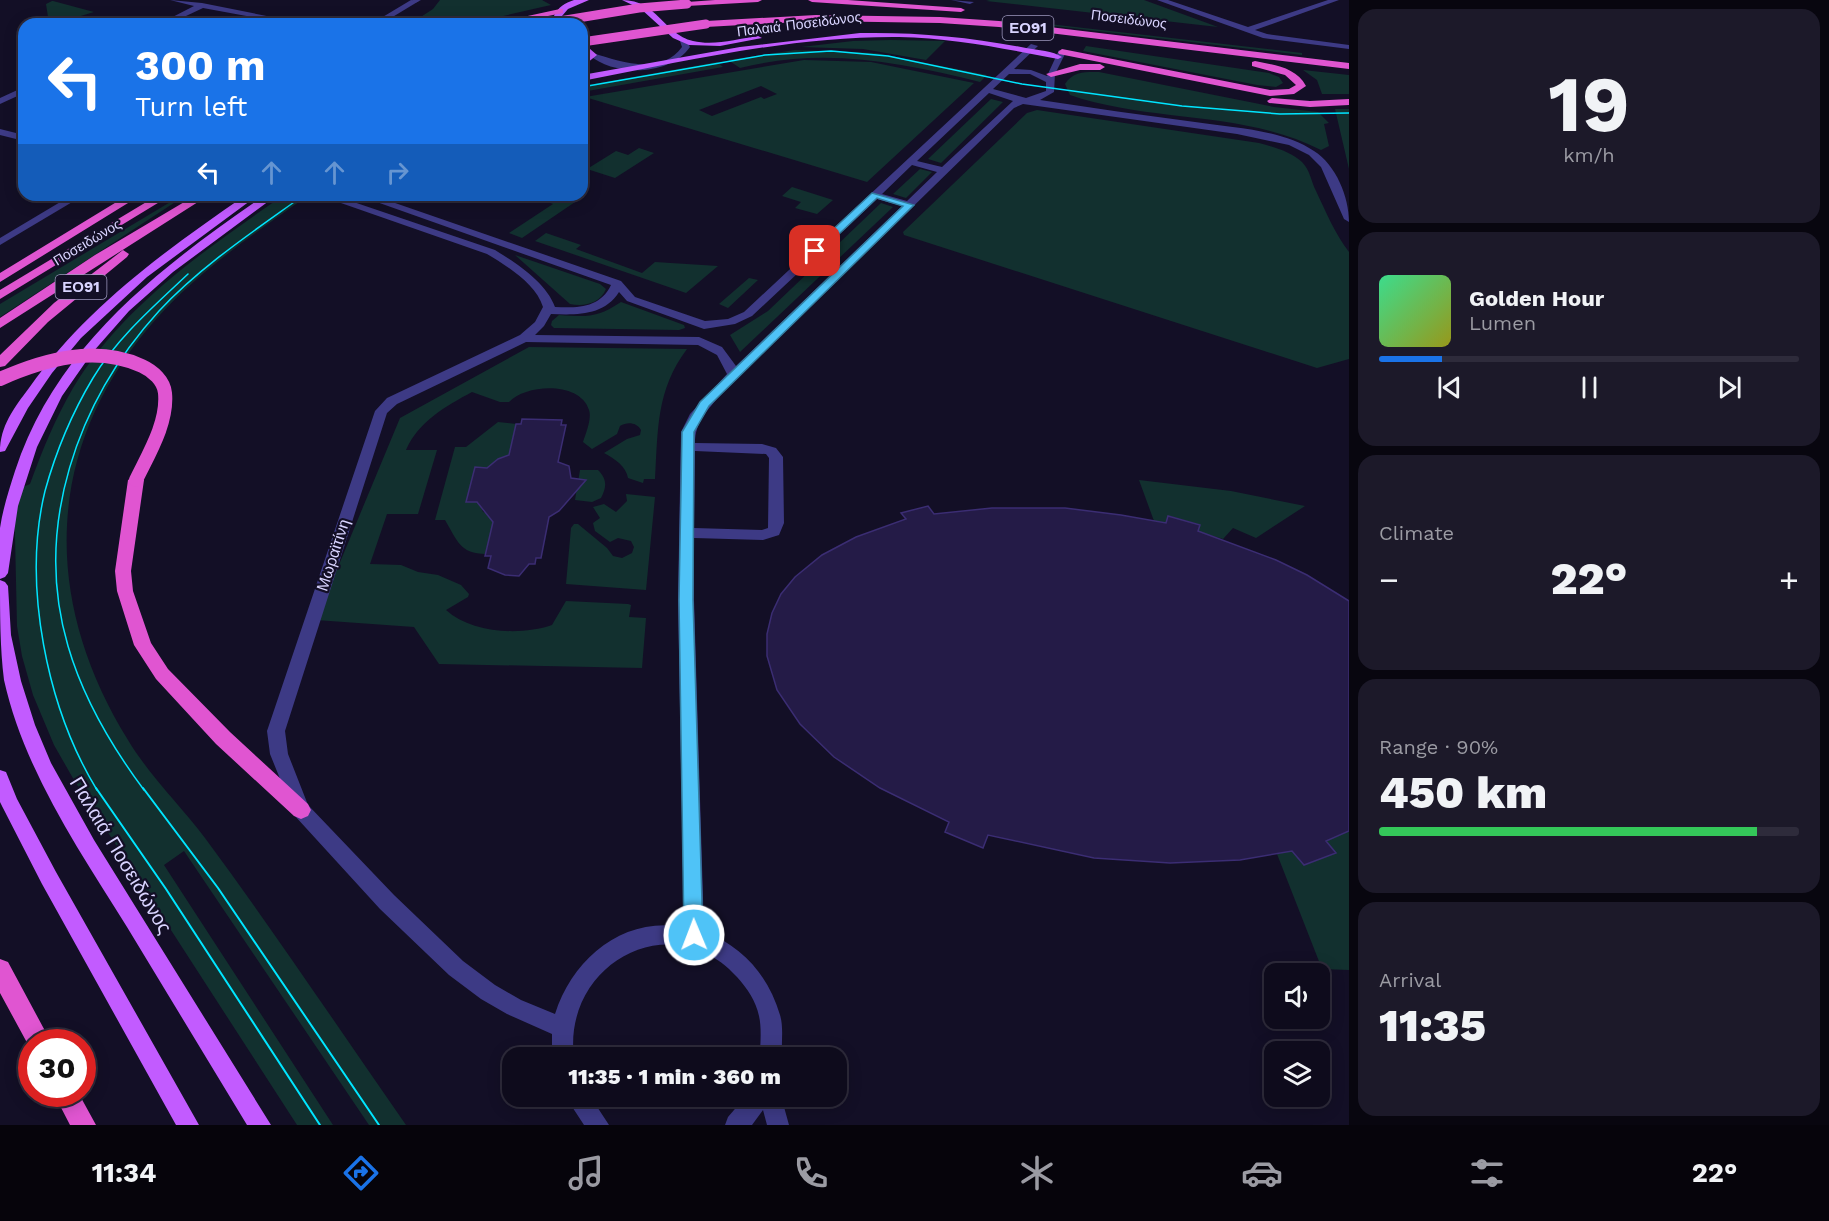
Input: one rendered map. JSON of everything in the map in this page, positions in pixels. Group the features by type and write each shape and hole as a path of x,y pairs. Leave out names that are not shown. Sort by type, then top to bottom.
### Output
{"highway":[{"path":"578,18 639,8 758,0"},
{"name":"Ποσειδώνος","path":"812,0 973,7 1349,56"},
{"path":"879,0 973,7"},
{"path":"525,18 560,11"},
{"name":"Ποσειδώνος","path":"588,42 706,24 868,17 999,24 1349,66"},
{"path":"999,24 1260,65 1287,73 1299,81 1301,86 1291,92 1269,93 1060,54"},
{"path":"1060,54 1110,68 1285,103 1349,102"},
{"path":"1050,77 1080,67 1110,68"},
{"path":"0,266 106,201"},
{"name":"Ποσειδώνος","path":"0,278 126,201"},
{"path":"0,295 156,201"},
{"name":"Ποσειδώνος","path":"0,324 99,258 195,201"},
{"name":"Ποσειδώνος","path":"0,363 59,305 168,219"},
{"path":"0,379 33,366 79,357 120,358 150,370 162,383 164,408 136,480 123,571 125,591 143,645 162,674 223,738 301,810"},
{"path":"0,970 32,1029"},
{"path":"74,1107 84,1125"}],"main road":[{"path":"559,18 560,11 571,4 585,0"},
{"path":"626,0 646,8 682,40"},
{"name":"Παλαιά Ποσειδώνος","path":"682,40 717,43 803,33 898,29 961,34 1060,54"},
{"name":"Παλαιά Ποσειδώνος","path":"588,77 815,39 869,35 958,39 1032,49"},
{"path":"588,50 593,55 588,60"},
{"path":"0,448 22,407 63,349 104,308 190,237 244,201"},
{"path":"0,573 5,530 22,469 49,406 85,350 154,280 205,240 263,201"},
{"name":"Παλαιά Ποσειδώνος","path":"0,586 2,622 15,695 27,734 47,776 90,850 260,1125"},
{"path":"0,778 9,802 49,878 188,1125"}],"street":[{"path":"174,0 271,18"},
{"path":"175,18 213,0"},
{"path":"385,18 416,0"},
{"path":"560,11 564,4 562,0"},
{"path":"955,0 973,7"},
{"path":"1161,0 1247,30 1284,39 1349,47"},
{"path":"1247,30 1335,0"},
{"path":"593,55 604,61 622,65 657,65 682,55 686,47 682,40"},
{"path":"380,201 618,284 631,299 704,325 731,322 748,314 1032,49"},
{"path":"1050,92 1050,77 1060,54"},
{"path":"1008,71 1031,72 1050,77"},
{"path":"988,90 998,95 1024,100 1237,131 1268,137 1298,147 1312,154 1324,165 1349,219"},
{"path":"694,935 686,600 689,533 688,432 704,404 1011,106 1024,100 1040,99 1050,92"},
{"path":"1050,92 1094,109"},
{"path":"0,101 18,93"},
{"path":"0,132 18,136"},
{"path":"910,162 945,171"},
{"path":"875,195 909,205"},
{"path":"0,242 69,201"},
{"path":"341,201 504,258 546,298 548,310 595,308 610,299 618,284"},
{"path":"0,230 14,233"},
{"path":"479,248 492,239"},
{"name":"Μωραϊτίνη","path":"548,310 540,324 524,338 392,401 381,411 276,730 279,754 301,810 387,902 456,968 488,992 514,1007 563,1028"},
{"path":"699,341 704,325"},
{"path":"524,338 699,341 715,346 724,353 734,375"},
{"path":"688,447 762,448 771,451 776,458 777,524 774,531 763,535 689,533"},
{"path":"563,1047 563,1028 570,1001 582,977 600,958 621,943 644,935 669,932 694,935 719,946 741,963 758,986 769,1014 773,1047"},
{"path":"584,1107 598,1125"},
{"path":"736,1125 752,1107"},
{"path":"773,1107 778,1125"}],"green space":[{"path":"440,0 542,0 551,5 494,18 419,18 433,9"},
{"path":"1144,0 1218,27 986,1"},
{"path":"52,1 94,12 74,18 46,18 48,17 46,4"},
{"path":"1013,20 1302,53 1302,55 1037,24"},
{"path":"853,41 945,41 926,60 863,49 801,47"},
{"path":"1086,46 1269,73 1279,77 1283,83 1276,87 1257,85 1083,51"},
{"path":"795,50 876,53 987,75 980,82 890,63 831,58 771,62 740,68 728,60"},
{"path":"804,60 871,62 974,83 867,182 588,96","holes":["761,86 777,94 764,99 761,97 712,116 699,110"]},
{"path":"717,62 723,67 588,91 588,85"},
{"path":"1303,70 1349,75 1349,94 1322,94 1317,80"},
{"path":"1099,72 1274,107 1318,112 1329,123 1324,124 1329,146 1321,150 1291,137 1260,128 1132,110 1070,95 1065,84 1068,80 1080,73"},
{"path":"991,99 1003,102 941,163 928,159"},
{"path":"1335,109 1349,109 1349,169"},
{"path":"1037,110 1259,143 1298,158 1307,168 1331,223 1349,252 1349,359 1317,368 904,235 903,232 1027,113"},
{"path":"639,148 654,153 615,178 588,169 616,151 628,155"},
{"path":"920,169 932,172 906,198 893,194"},
{"path":"792,187 833,200 817,214 795,208 801,202 782,196"},
{"path":"172,201 177,201 0,317 0,304"},
{"path":"275,201 300,201 228,253 173,301 120,366 92,417 75,469 67,523 69,577 80,632 99,686 128,740 145,765 231,873 406,1125 369,1125 184,851 164,865 333,1125 297,1125 74,780 54,745 33,695 22,656 17,626 14,491 30,484 60,411 93,358 141,305 225,236"},
{"path":"545,201 577,201 522,238 509,233 553,204"},
{"path":"881,203 893,207 740,352 730,335 768,311"},
{"path":"546,233 581,245 576,249 642,273 655,262 718,266 686,293 535,241"},
{"path":"515,255 600,284 606,289 596,301 581,305 570,304"},
{"path":"749,278 758,280 728,308 719,304"},
{"path":"621,302 684,325 685,328 679,330 554,328 551,325 559,315 598,314"},
{"path":"529,347 687,349 669,380 660,411 655,479 644,479 643,483 628,478 622,466 604,453 627,439 640,435 641,430 637,425 628,423 620,426 617,434 592,449 583,442 590,413 584,401 575,394 552,388 539,389 517,396 509,402 500,402 472,392 452,403 425,423 411,440 406,450 437,450 418,514 387,514 370,564 401,565 418,572 438,575 461,585 469,594 468,597 446,610 456,618 482,628 525,631 552,625 566,601 631,605 629,617 646,618 642,668 439,664 414,627 316,620 400,418"},
{"path":"498,422 516,424 509,456 497,459 488,468 475,468 467,502 479,502 483,512 495,516 486,554 470,552 456,540 445,520 435,520 455,447 466,447"},
{"path":"580,470 598,470 601,473 605,483 601,498 592,502 575,500"},
{"path":"1139,480 1231,491 1305,506 1256,538 1233,528 1223,539 1196,531 1198,524 1170,516 1168,524 1154,521"},
{"path":"626,494 655,497 646,590 566,584 571,528 574,524 578,524 607,548 613,556 622,558 632,553 634,547 631,541 618,538 610,542 595,531 593,523 600,518 593,507 604,504 616,512 627,501"},
{"path":"1349,831 1349,970 1330,969 1330,963 1320,963 1277,854 1294,850 1336,853 1324,842"}],"building":[{"path":"522,419 562,420 561,425 566,425 558,462 569,466 571,478 586,480 559,511 549,517 541,558 536,558 535,564 529,564 519,576 505,575 488,568 491,556 485,556 493,522 477,502 466,502 475,467 487,468 498,459 509,455 516,424 521,424"},
{"path":"928,506 934,514 992,508 1065,508 1166,523 1168,516 1200,525 1198,531 1276,560 1307,575 1349,601 1349,831 1326,841 1336,853 1304,865 1292,851 1240,860 1170,863 1094,858 988,835 983,848 945,832 949,822 880,788 834,757 800,724 777,690 767,656 767,634 772,613 781,594 795,577 822,555 856,537 906,519 901,513"}],"tram line":[{"path":"588,86 765,55 831,51 888,56 1022,84 1182,106 1280,114 1349,113"},
{"path":"144,790 121,757 90,703 68,646 58,601 56,556 60,511 70,468 85,425 105,385 130,346 159,311 210,264 296,201"},
{"path":"97,790 79,757 65,722 44,645 38,605 36,566 45,491 59,447 93,378 113,349 188,274"},
{"path":"96,788 166,889 320,1125"},
{"path":"143,788 218,888 379,1125"}],"route":[{"path":"694,935 686,600 689,533 688,432 704,404 909,205 875,195 815,251"}]}
